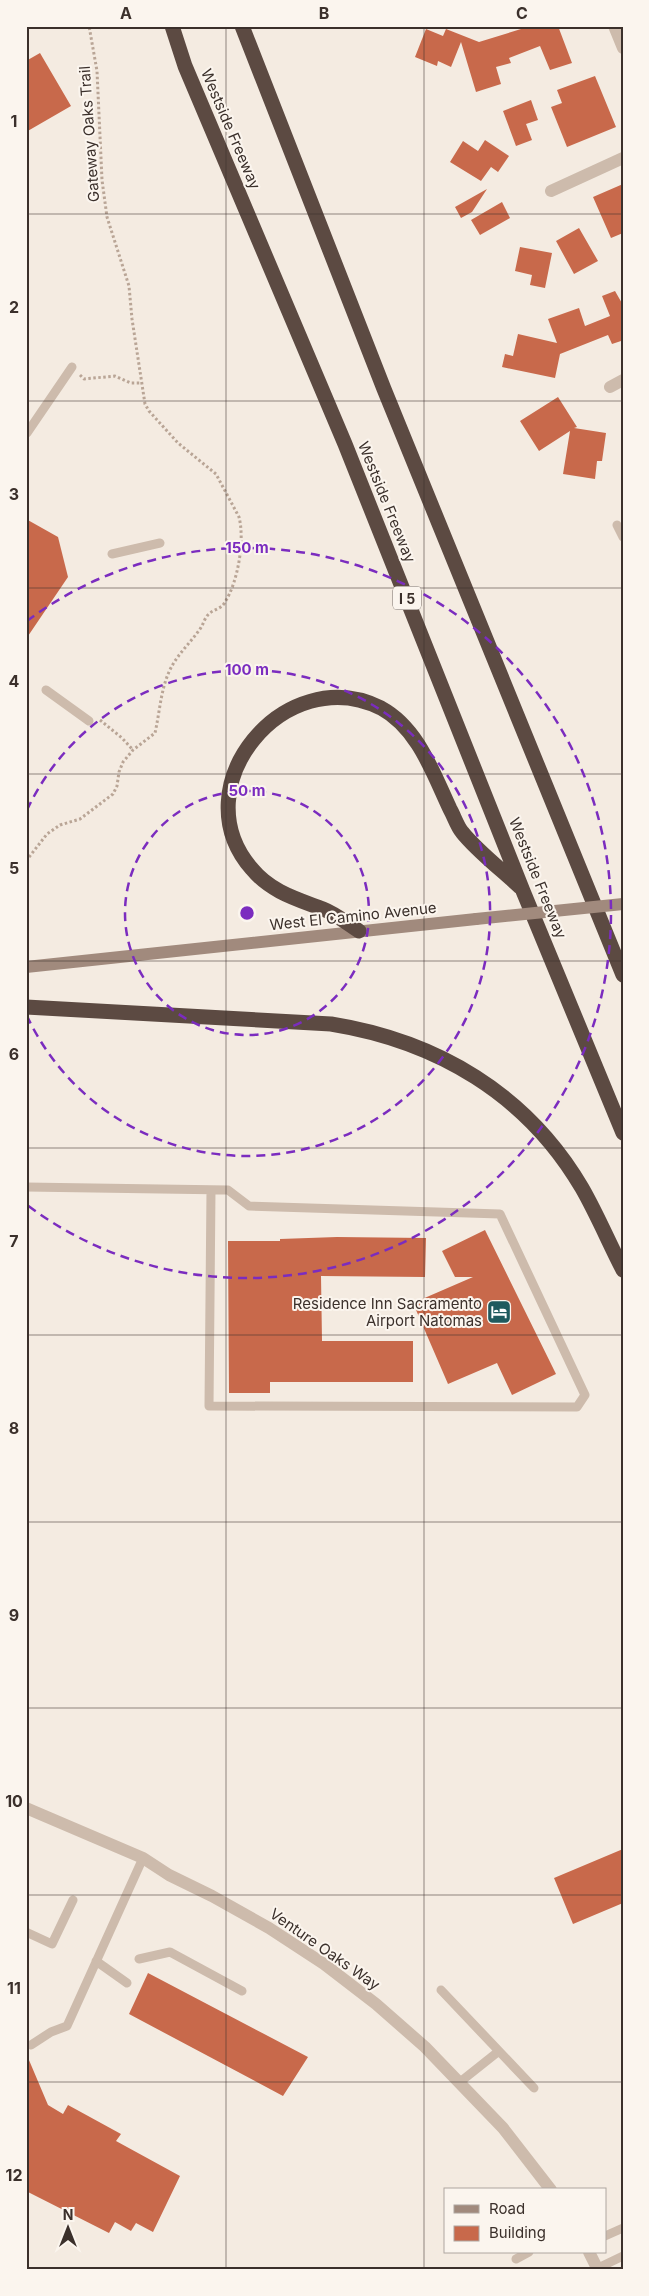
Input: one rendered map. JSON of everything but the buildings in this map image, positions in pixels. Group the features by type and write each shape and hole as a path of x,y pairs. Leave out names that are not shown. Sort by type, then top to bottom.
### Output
{"highway":[{"name":"Westside Freeway","path":"170,26 185,66 345,444 523,891 623,1132"},
{"path":"242,26 384,389 623,975"},
{"path":"359,931 324,909 295,900 266,883 242,856 234,837 229,817 229,797 232,778 248,745 261,729 291,709 306,702 341,698 361,701 394,717 417,742 462,832 523,891"},
{"path":"26,1007 331,1024 362,1029 399,1039 435,1054 470,1072 494,1089 540,1131 563,1158 582,1188 623,1270"}],"main road":[{"name":"West El Camino Avenue","path":"26,967 623,904"}],"street":[{"path":"614,26 623,48"},
{"path":"551,191 623,158"},
{"path":"610,387 623,380"},
{"name":"Venture Oaks Way","path":"26,1808 142,1858 169,1875 212,1896 269,1928 324,1964 376,2004 425,2047 504,2128 549,2188"},
{"path":"590,2254 598,2269"}],"lane":[{"path":"27,433 72,367"},
{"path":"617,525 623,537"},
{"path":"112,554 160,543"},
{"path":"46,690 91,718"},
{"path":"26,1187 228,1190 249,1206 500,1214 585,1395 578,1407 209,1406 211,1190"},
{"path":"31,2045 51,2032 67,2026 142,1858"},
{"path":"26,1932 52,1944 73,1900"},
{"path":"139,1959 170,1952 242,1991"},
{"path":"96,1961 127,1983"},
{"path":"441,1990 534,2088"},
{"path":"460,2082 499,2051"},
{"path":"606,2236 623,2228"},
{"path":"516,2259 525,2254"},
{"path":"598,2269 623,2256"}],"path":[{"path":"26,30 32,26"},
{"name":"Gateway Oaks Trail","path":"26,861 47,834 60,825 80,818 113,794 123,762 133,750 155,733 167,675 207,616 221,608 226,602 241,556 241,524 224,486 216,474 190,453 149,411 145,404 129,286 107,217 102,180 97,72 89,26"},
{"path":"72,367 84,379 115,376 131,383 141,383"},
{"path":"91,718 122,738 133,750"}],"place":[{"name":"Residence Inn Sacramento Airport Natomas","path":"499,1312"}]}
